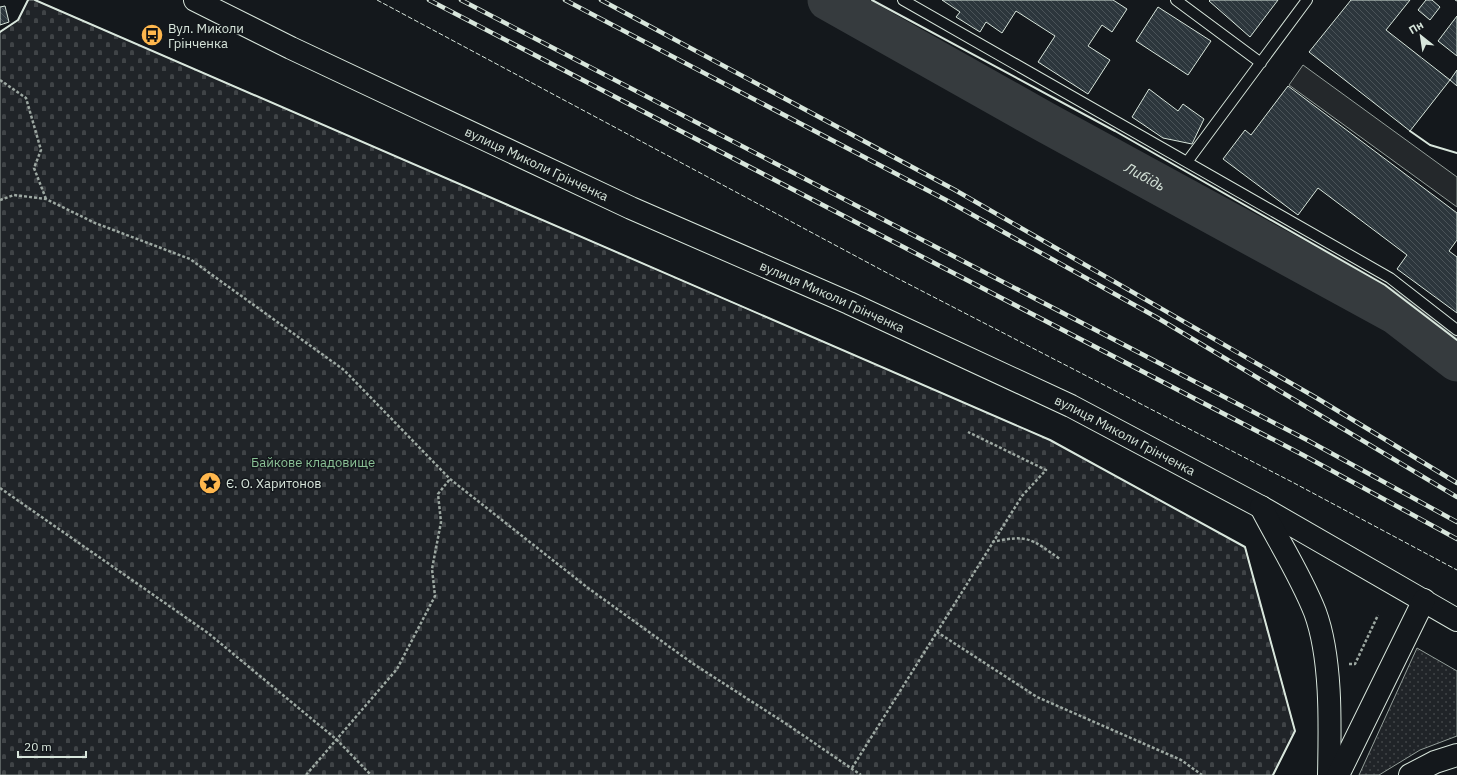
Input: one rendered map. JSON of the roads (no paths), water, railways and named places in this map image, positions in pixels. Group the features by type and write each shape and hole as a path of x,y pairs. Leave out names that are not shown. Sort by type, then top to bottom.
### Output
{"main road":[{"name":"вулиця Миколи Грінченка","path":"195,0 290,48 631,208 849,303 1064,403 1261,507 1457,620"},
{"path":"1261,507 1303,586 1315,614 1322,640 1330,717 1329,775"},
{"path":"1338,775 1424,600"},
{"path":"1410,775 1435,762 1457,755"}],"lane":[{"path":"903,0 1390,278 1457,330"},
{"path":"1176,0 1261,63"},
{"path":"1187,162 1307,0"}],"waterway":[{"name":"Либідь","path":"828,0 1043,121 1396,314 1457,361"}],"railway":[{"path":"429,0 1303,455 1457,539"},
{"path":"461,0 1309,441 1457,522"},
{"path":"565,0 946,200 1156,317 1457,497"},
{"path":"601,0 955,190 1315,397 1457,483"}],"place":[{"name":"Вул. Миколи Грінченка","path":"152,35"},
{"name":"Є. О. Харитонов","path":"210,483"}],"park label":[{"name":"Байкове кладовище","path":"313,462"}]}
